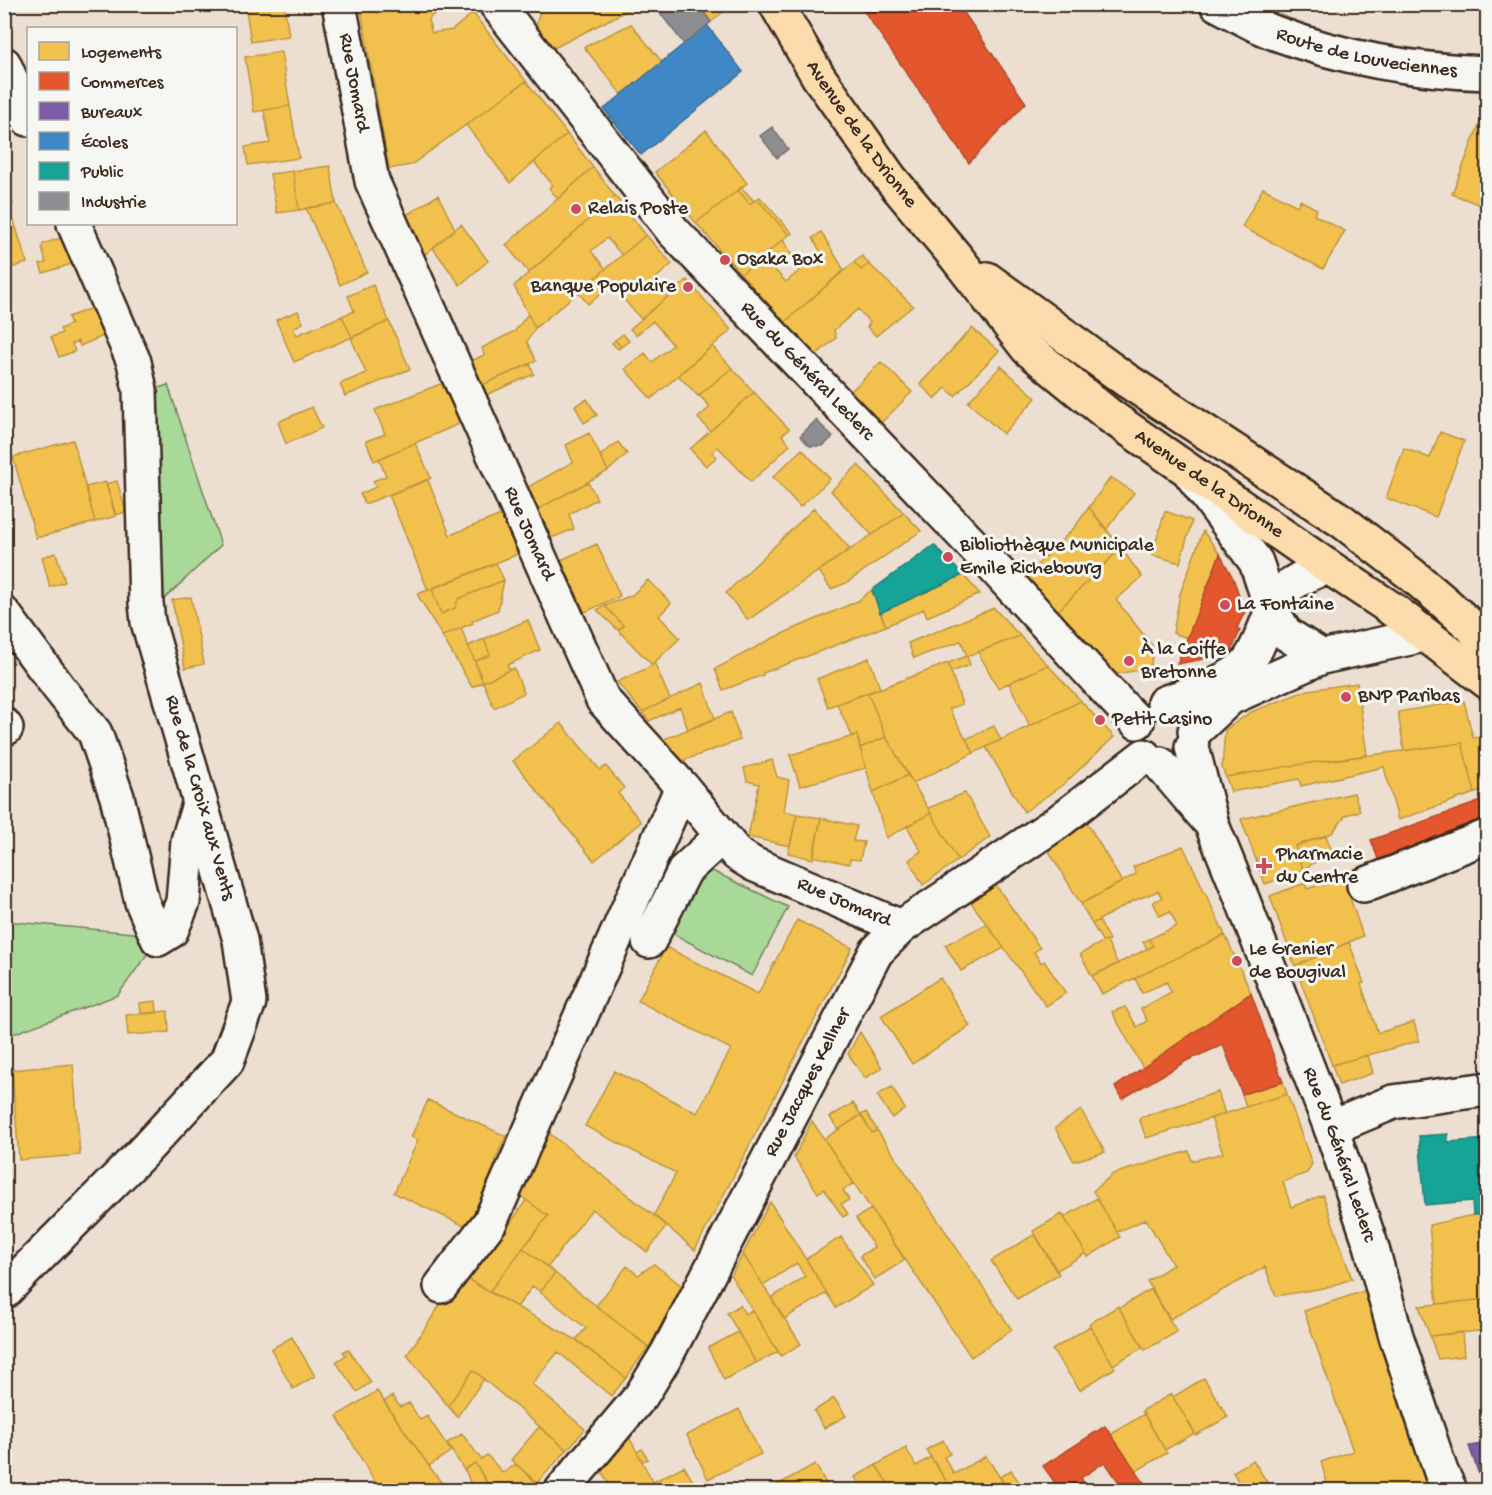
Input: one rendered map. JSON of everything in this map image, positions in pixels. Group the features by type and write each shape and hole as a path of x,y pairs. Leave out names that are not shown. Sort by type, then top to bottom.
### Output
{"main road":[{"name":"Avenue de la Drionne","path":"776,4 818,75 890,178 956,256 1028,349 1110,416 1389,607 1488,682"},
{"name":"Avenue de la Drionne","path":"956,256 1126,380 1372,543 1472,627 1488,648"},
{"path":"1327,566 1372,543"},
{"path":"1389,607 1411,574"}],"street":[{"name":"Rue Jomard","path":"339,4 372,181 603,700 682,787 737,854 753,864 901,927"},
{"name":"Route de Louveciennes","path":"1217,4 1273,33 1342,54 1420,68 1488,73"},
{"name":"Rue du Général Leclerc","path":"502,5 673,231 969,541 1137,722"},
{"path":"4,64 27,117"},
{"name":"Rue de la Croix aux Vents","path":"4,1292 142,1153 227,1061 249,1002 240,940 148,622 138,376 74,225"},
{"path":"1188,470 1256,562 1272,610 1285,633 1322,657"},
{"path":"1164,703 1225,680 1246,664 1272,610 1287,588 1327,566"},
{"path":"1360,649 1389,607"},
{"path":"4,614 95,734 117,797 142,902 158,939 171,931 183,902 188,841 200,801"},
{"path":"1194,739 1193,723 1189,714 1173,704 1155,704 1148,708 1141,714 1135,731 1138,748 1152,760 1170,764 1186,755 1194,739 1230,698 1322,657 1424,635"},
{"name":"Rue du Général Leclerc","path":"1194,739 1212,825 1330,1128 1371,1245 1396,1336 1441,1472 1450,1491"},
{"name":"Rue du Général Leclerc","path":"1152,760 1212,825"},
{"name":"Rue Jacques Kellner","path":"562,1491 641,1396 667,1354 876,952 901,927 1152,760"},
{"path":"441,1286 490,1222 682,787"},
{"path":"649,941 685,870 722,836"},
{"path":"1364,885 1488,836"},
{"path":"1330,1128 1393,1102 1488,1089"}],"green space":[{"path":"168,385 221,545 161,602 152,390"},
{"path":"706,868 788,907 752,976 668,931 686,890"},
{"path":"5,921 133,933 158,939 118,995 5,1037"}],"building: Logements":[{"path":"245,4 284,4 289,36 251,42"},
{"path":"360,4 427,4 434,14 428,20 432,33 452,30 473,13 526,81 411,165 389,169"},
{"path":"573,4 629,4 630,9 554,48 536,25 540,11"},
{"path":"629,4 642,4 643,6 630,9"},
{"path":"698,4 717,4 723,12 711,22"},
{"path":"1079,4 1091,4 1084,11"},
{"path":"1122,4 1135,4 1129,11"},
{"path":"631,24 662,62 622,95 584,47"},
{"path":"281,52 290,106 254,112 245,57"},
{"path":"526,81 567,134 510,183 466,125"},
{"path":"1488,102 1488,208 1452,194"},
{"path":"290,106 299,158 248,165 245,147 270,143 264,110"},
{"path":"706,130 747,183 696,223 655,172"},
{"path":"567,134 593,167 558,199 549,188 553,185 534,162"},
{"path":"330,166 336,203 299,210 293,171"},
{"path":"593,167 615,196 529,273 506,245"},
{"path":"293,171 299,210 277,213 270,174"},
{"path":"741,187 754,201 750,204 738,190"},
{"path":"1263,188 1297,206 1300,200 1317,209 1314,215 1345,231 1323,269 1242,227"},
{"path":"738,190 750,204 757,199 789,235 741,274 696,223"},
{"path":"10,194 13,204 5,206 4,195"},
{"path":"438,195 455,229 423,256 405,216"},
{"path":"615,196 646,235 622,255 607,238 591,251 606,269 535,328 514,286"},
{"path":"760,197 792,233 789,235 757,199"},
{"path":"336,203 367,272 340,285 306,208"},
{"path":"9,205 27,263 4,270 4,206"},
{"path":"461,224 488,261 460,285 433,248"},
{"path":"821,232 844,270 785,322 741,274 783,240 792,255 775,270 786,282 821,253 813,238"},
{"path":"646,235 672,264 656,278 670,295 641,319 612,286 588,304 578,292"},
{"path":"66,236 78,262 43,273 40,264 46,263 43,244"},
{"path":"862,256 869,264 861,270 854,262"},
{"path":"854,262 861,270 869,264 913,306 876,336 867,327 870,323 858,309 834,330 836,338 816,355 785,322"},
{"path":"687,280 731,330 651,399 625,369 645,353 652,362 673,345 653,321 636,335 630,329"},
{"path":"373,285 389,321 352,337 342,316 354,311 348,296"},
{"path":"92,308 103,336 80,346 78,341 72,344 75,351 59,357 51,337 62,333 60,329 71,324 68,317"},
{"path":"298,311 303,323 293,328 297,335 342,316 352,337 294,362 276,320"},
{"path":"528,314 535,328 527,342 536,361 482,385 471,361 484,355 482,348 515,331"},
{"path":"389,321 410,369 345,396 340,384 366,373 351,338"},
{"path":"972,328 999,351 955,396 946,388 935,399 920,384"},
{"path":"623,334 629,341 621,347 615,340"},
{"path":"615,340 621,347 618,349 612,343"},
{"path":"712,346 732,368 698,396 678,375"},
{"path":"881,362 912,392 881,423 851,391"},
{"path":"530,364 534,374 486,395 482,385"},
{"path":"1001,366 1036,398 1003,434 968,402"},
{"path":"732,368 754,392 710,431 698,418 710,407 699,395"},
{"path":"443,383 461,423 374,461 366,441 385,434 375,410"},
{"path":"754,392 789,429 782,435 790,445 751,482 718,447 712,452 717,457 706,466 690,449"},
{"path":"587,399 597,415 584,423 575,406"},
{"path":"312,407 322,428 286,444 278,422"},
{"path":"1440,432 1464,441 1436,517 1386,498 1404,448 1430,458"},
{"path":"589,433 608,471 538,509 528,487 573,462 566,445"},
{"path":"73,440 95,522 36,538 13,457"},
{"path":"618,442 627,454 608,471 600,456"},
{"path":"415,443 431,478 365,504 360,494 376,487 373,481 386,476 379,459"},
{"path":"802,449 830,479 800,507 773,477"},
{"path":"858,465 904,513 872,535 831,491"},
{"path":"1111,477 1134,493 1106,530 1089,507"},
{"path":"428,480 450,535 501,515 518,554 428,590 389,495"},
{"path":"117,481 126,512 115,515 106,484"},
{"path":"106,482 116,516 95,522 86,487"},
{"path":"588,482 597,499 569,514 574,529 551,538 538,509"},
{"path":"1089,507 1121,548 1058,611 1026,576 1075,527"},
{"path":"814,508 850,549 748,620 726,593"},
{"path":"1165,511 1192,521 1180,563 1152,555"},
{"path":"904,513 921,531 846,583 831,589 819,571"},
{"path":"1203,531 1220,554 1188,638 1173,633 1180,594"},
{"path":"597,544 620,596 585,612 561,560"},
{"path":"1121,548 1142,577 1116,600 1154,648 1150,668 1117,674 1058,611"},
{"path":"56,553 65,582 50,587 42,557"},
{"path":"496,563 504,580 458,599 455,608 441,614 432,589"},
{"path":"963,575 980,594 927,617 924,609 886,626 880,613"},
{"path":"504,580 498,610 442,636 417,594 432,589 441,614 455,608 458,599"},
{"path":"648,580 671,603 659,616 680,638 652,665 618,630 624,626 605,606 632,595"},
{"path":"872,590 886,626 723,690 715,669 773,638 860,600"},
{"path":"191,597 204,664 185,668 172,600"},
{"path":"605,606 624,626 618,630 597,610"},
{"path":"994,608 1020,636 967,656 961,641 914,658 908,643"},
{"path":"528,620 540,650 507,665 510,670 483,682 475,661 490,655 484,639"},
{"path":"461,628 483,682 472,687 442,636"},
{"path":"1020,636 1048,665 998,688 978,652"},
{"path":"484,639 490,655 475,661 468,646"},
{"path":"967,656 970,665 951,672 948,663"},
{"path":"869,658 880,688 828,707 817,679"},
{"path":"654,662 670,699 642,712 617,682 650,667"},
{"path":"948,663 962,704 949,709 974,753 913,783 885,735 868,693"},
{"path":"1048,665 1081,701 1030,726 1009,683"},
{"path":"514,668 524,693 494,708 483,682"},
{"path":"703,683 715,719 688,730 680,707 649,721 642,712"},
{"path":"1357,683 1367,755 1226,777 1222,768 1225,730 1251,712 1308,690"},
{"path":"868,693 886,737 860,748 857,735 852,736 837,704"},
{"path":"1081,701 1114,737 1065,783 1024,812 986,747"},
{"path":"1464,701 1473,738 1486,736 1488,743 1488,789 1475,793 1462,743 1404,751 1398,712"},
{"path":"731,712 740,740 682,761 664,739"},
{"path":"561,723 600,770 606,766 624,788 618,793 641,822 594,861 513,761"},
{"path":"994,726 1001,740 974,753 966,739"},
{"path":"857,735 866,768 800,786 790,755"},
{"path":"886,737 908,775 873,792 860,748"},
{"path":"1462,743 1475,793 1398,820 1384,767 1301,786 1299,779 1231,792 1226,777 1303,764"},
{"path":"772,760 777,777 789,780 784,811 797,814 790,846 748,837 759,784 747,781 744,768"},
{"path":"908,775 931,813 886,838 873,792"},
{"path":"965,793 990,837 958,860 928,808"},
{"path":"1354,793 1360,811 1346,815 1332,833 1295,846 1303,870 1265,884 1241,819"},
{"path":"931,813 958,860 923,885 909,860 921,851 907,826"},
{"path":"797,814 821,818 813,859 788,853"},
{"path":"821,818 857,826 853,841 864,842 860,860 850,859 849,864 813,856"},
{"path":"1086,821 1122,882 1081,904 1047,848"},
{"path":"1326,836 1332,851 1303,870 1295,846"},
{"path":"1183,846 1225,935 1102,994 1092,976 1153,946 1149,939 1177,926 1170,911 1160,916 1153,902 1162,898 1158,891 1133,901 1092,924 1081,904 1136,874 1133,867"},
{"path":"1343,877 1363,936 1295,966 1270,896 1305,883 1307,889"},
{"path":"995,884 1040,948 1034,952 1041,963 1044,961 1066,993 1046,1006 970,901"},
{"path":"797,920 852,948 695,1250 654,1215 676,1173 585,1126 614,1071 697,1113 731,1049 638,1001 666,947 758,994"},
{"path":"1099,920 1109,940 1103,942 1092,924"},
{"path":"987,924 1004,948 961,971 945,945"},
{"path":"1225,935 1251,993 1143,1068 1112,1012 1125,1007 1137,1027 1147,1021 1141,1009 1171,992 1167,982 1142,993 1135,978"},
{"path":"1149,939 1153,946 1147,949 1143,942"},
{"path":"1106,940 1118,964 1092,976 1080,954"},
{"path":"1349,942 1364,983 1361,984 1378,1033 1414,1022 1419,1041 1332,1065 1295,966"},
{"path":"940,978 970,1026 912,1064 881,1016"},
{"path":"156,1001 157,1013 141,1014 140,1003"},
{"path":"168,1011 169,1032 128,1035 126,1015"},
{"path":"860,1032 882,1068 865,1078 848,1054"},
{"path":"1368,1055 1373,1073 1339,1085 1332,1065"},
{"path":"73,1064 80,1155 19,1160 12,1070"},
{"path":"1283,1082 1287,1094 1246,1107 1242,1094"},
{"path":"892,1087 905,1109 892,1118 877,1095"},
{"path":"1218,1092 1225,1114 1146,1138 1139,1118"},
{"path":"1287,1094 1312,1164 1307,1173 1283,1182 1291,1207 1323,1195 1352,1279 1324,1288 1276,1296 1265,1267 1170,1319 1147,1281 1173,1265 1146,1219 1117,1232 1093,1191 1113,1174 1189,1151 1192,1161 1223,1153 1211,1118"},
{"path":"428,1100 506,1136 495,1160 501,1162 471,1229 394,1193 418,1140 411,1137"},
{"path":"853,1103 861,1115 838,1130 830,1117"},
{"path":"1081,1110 1105,1152 1074,1161 1055,1128"},
{"path":"866,1112 877,1130 872,1133 861,1115"},
{"path":"861,1115 872,1133 877,1130 1012,1330 971,1357 824,1139"},
{"path":"812,1121 854,1183 843,1190 849,1200 841,1204 848,1214 843,1217 824,1189 818,1193 794,1157"},
{"path":"544,1129 667,1226 647,1252 592,1209 548,1267 523,1248 548,1216 515,1192"},
{"path":"1097,1198 1120,1237 1088,1257 1064,1217"},
{"path":"526,1200 548,1216 489,1292 464,1277 502,1230 506,1230"},
{"path":"770,1202 827,1293 784,1319 771,1298 805,1277 797,1263 763,1285 743,1254"},
{"path":"871,1209 905,1260 875,1279 860,1256 874,1247 856,1218"},
{"path":"1062,1214 1086,1253 1056,1271 1033,1231"},
{"path":"1488,1214 1488,1299 1437,1304 1429,1225"},
{"path":"1035,1234 1059,1274 1017,1299 991,1261"},
{"path":"841,1237 873,1285 836,1308 806,1259"},
{"path":"523,1248 555,1273 540,1292 533,1286 517,1307 489,1292"},
{"path":"743,1254 801,1344 781,1356 731,1276"},
{"path":"654,1264 682,1286 649,1347 596,1306 627,1266 638,1275"},
{"path":"555,1273 648,1347 626,1378 576,1340 586,1328 540,1292"},
{"path":"460,1275 578,1341 626,1378 611,1396 558,1352 532,1384 585,1429 567,1450 473,1370 448,1406 407,1355"},
{"path":"1151,1289 1177,1332 1145,1350 1119,1308"},
{"path":"1364,1291 1427,1476 1420,1490 1329,1490 1321,1462 1353,1451 1304,1311"},
{"path":"1488,1299 1488,1330 1430,1336 1419,1306"},
{"path":"740,1305 745,1314 752,1310 778,1352 756,1363 727,1313"},
{"path":"1118,1306 1143,1347 1113,1365 1089,1324"},
{"path":"1090,1326 1115,1368 1080,1390 1052,1350"},
{"path":"738,1332 756,1363 724,1380 708,1348"},
{"path":"1462,1332 1464,1356 1438,1359 1430,1336"},
{"path":"292,1337 315,1376 293,1389 271,1349"},
{"path":"348,1349 371,1382 357,1392 336,1362 346,1355 343,1352"},
{"path":"473,1370 484,1379 457,1417 448,1406"},
{"path":"1204,1378 1228,1417 1196,1435 1173,1397"},
{"path":"377,1391 447,1490 379,1490 337,1416"},
{"path":"1171,1394 1195,1433 1165,1450 1142,1411"},
{"path":"392,1396 400,1407 409,1403 420,1420 427,1416 451,1451 429,1466 384,1402"},
{"path":"834,1398 846,1416 824,1428 814,1411"},
{"path":"739,1409 761,1454 708,1479 687,1435"},
{"path":"1144,1414 1167,1453 1136,1471 1110,1435"},
{"path":"539,1427 567,1450 537,1483 511,1460"},
{"path":"462,1434 481,1459 487,1455 503,1473 516,1464 537,1483 529,1490 492,1490 475,1463 464,1470 447,1443"},
{"path":"629,1437 653,1482 684,1466 698,1490 612,1490 601,1470"},
{"path":"943,1440 950,1454 944,1457 954,1474 986,1456 1008,1490 952,1490 926,1450"},
{"path":"906,1448 916,1466 931,1457 952,1490 892,1490 876,1465"},
{"path":"642,1449 648,1459 642,1461 637,1452"},
{"path":"1253,1460 1272,1490 1243,1490 1233,1472"},
{"path":"475,1463 492,1490 473,1490 465,1469"},
{"path":"815,1464 830,1490 779,1490 777,1485"},
{"path":"876,1465 892,1490 863,1490 855,1477"},
{"path":"1011,1470 1024,1490 1008,1490 1000,1477"},
{"path":"1055,1483 1060,1490 1042,1490"}],"building: Commerces":[{"path":"859,4 958,4 1026,103 969,163"},
{"path":"1220,554 1233,578 1245,612 1237,628 1240,631 1230,654 1177,664"},
{"path":"1487,799 1488,820 1378,859 1371,840"},
{"path":"1251,993 1283,1082 1242,1094 1223,1045 1188,1060 1122,1099 1115,1087"},
{"path":"1105,1426 1149,1490 1124,1490 1105,1462 1081,1478 1089,1490 1060,1490 1043,1466"}],"building: Bureaux":[{"path":"1488,1443 1488,1483 1481,1480 1469,1446"}],"building: Écoles":[{"path":"707,25 743,72 641,155 604,109"}],"building: Public":[{"path":"934,545 963,575 880,613 872,590"},
{"path":"1448,1134 1448,1142 1488,1139 1488,1214 1473,1215 1472,1201 1425,1205 1419,1136"}],"building: Industrie":[{"path":"653,4 698,4 711,22 684,44"},
{"path":"772,127 788,149 777,158 760,136"},
{"path":"816,420 833,437 823,446 810,446 800,436"}],"place":[{"name":"Relais Poste","path":"576,209"},
{"name":"Osaka Box","path":"725,260"},
{"name":"Banque Populaire","path":"688,287"},
{"name":"Bibliothèque Municipale Emile Richebourg","path":"948,557"},
{"name":"La Fontaine","path":"1225,605"},
{"name":"À la Coiffe Bretonne","path":"1129,661"},
{"name":"BNP Paribas","path":"1346,697"},
{"name":"Petit Casino","path":"1100,720"},
{"name":"Pharmacie du Centre","path":"1264,866"},
{"name":"Le Grenier de Bougival","path":"1237,961"}]}
